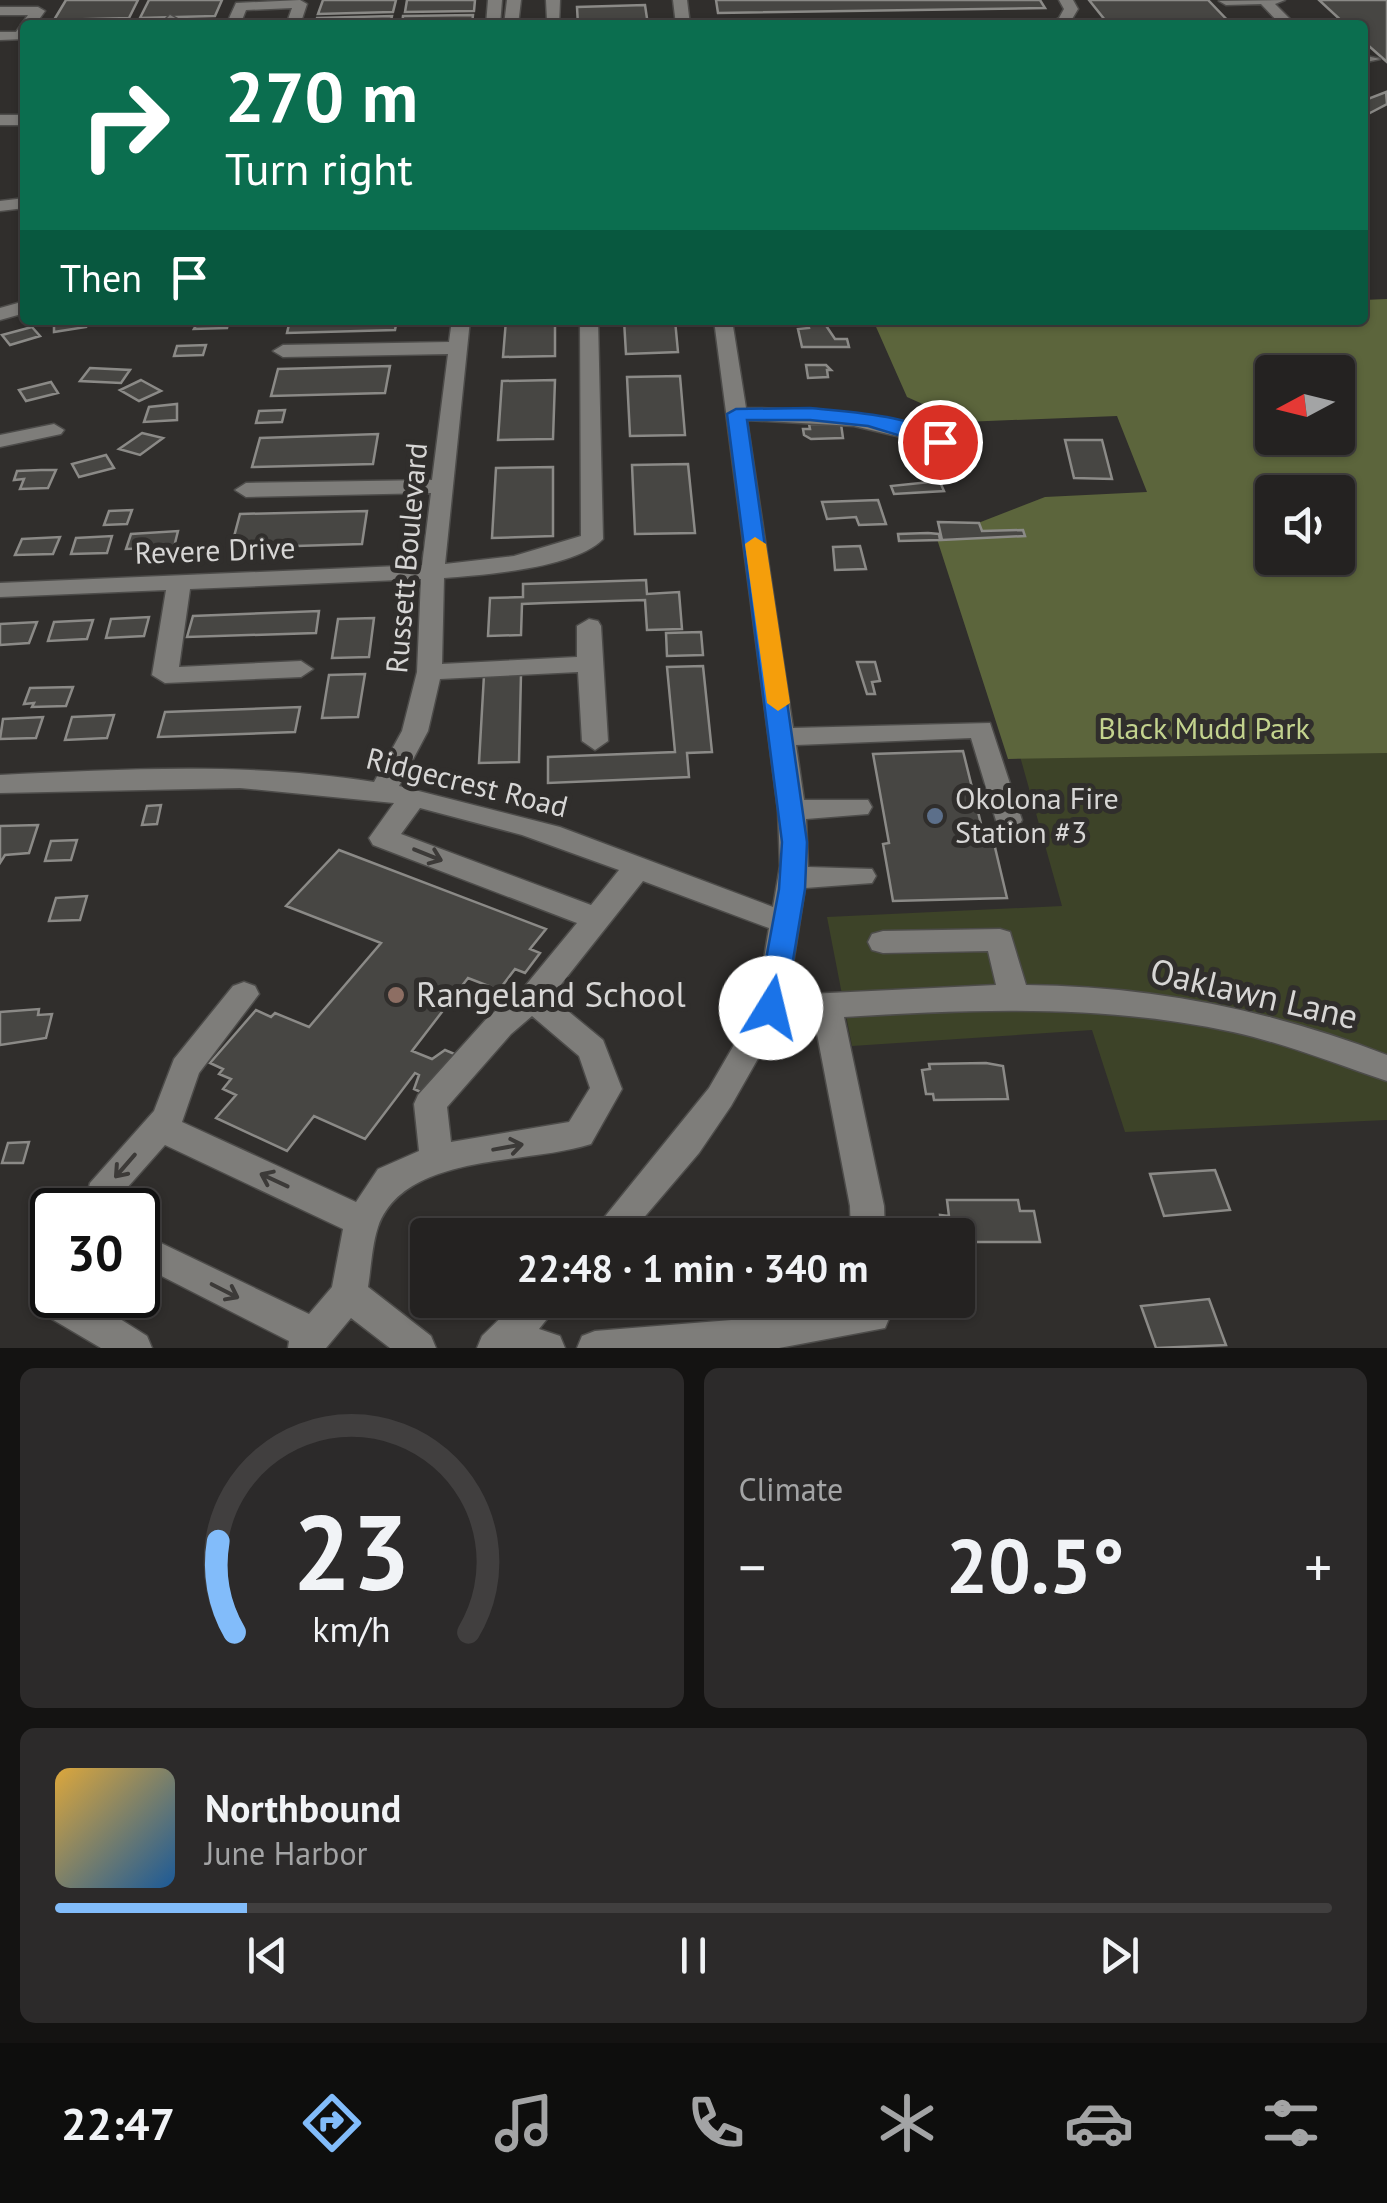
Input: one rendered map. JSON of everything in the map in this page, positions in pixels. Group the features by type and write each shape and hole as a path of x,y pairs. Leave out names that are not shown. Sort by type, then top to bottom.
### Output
{"street":[{"path":"1264,0 1284,20"},
{"path":"1226,1 1278,0"},
{"path":"235,20 241,6 272,2 300,4 295,20"},
{"path":"4,14 38,11 31,20"},
{"name":"Russett Boulevard","path":"382,792 415,732 429,672 433,572 460,325"},
{"name":"Revere Drive","path":"0,590 433,572 564,553 592,539 589,325"},
{"path":"621,1218 687,1143 720,1097 771,1008 793,878 792,810 724,325"},
{"path":"283,351 458,348"},
{"path":"736,414 810,414 868,420 912,431 966,454"},
{"path":"0,440 54,430"},
{"path":"246,490 444,486"},
{"path":"179,583 166,675 301,669"},
{"path":"589,626 594,741"},
{"path":"429,672 590,664"},
{"path":"782,737 981,729 1008,820"},
{"name":"Ridgecrest Road","path":"0,784 231,778 382,792 476,812 583,845 740,910 786,920"},
{"path":"413,798 384,838 597,918"},
{"path":"792,810 858,807"},
{"path":"437,1160 430,1104 490,1036 532,999 638,867"},
{"path":"793,878 862,876"},
{"path":"883,942 1000,940 1014,999"},
{"path":"106,1188 168,1118 185,1068 244,994"},
{"path":"160,1259 308,1342 348,1294 362,1221 390,1179 437,1160 579,1134 606,1089 592,1048 532,999"},
{"name":"Oaklawn Lane","path":"771,1008 1014,999 1102,1001 1158,1007 1260,1027 1387,1068"},
{"path":"827,1007 867,1218"},
{"path":"160,1127 362,1221"},
{"path":"348,1294 418,1348"},
{"path":"83,1318 134,1348"},
{"path":"501,1343 526,1318"},
{"path":"594,1348 756,1335 860,1318"},
{"path":"501,1343 547,1348"}],"green space":[{"path":"1387,299 1387,753 1008,759 937,539 1045,497 1147,492 1117,416 963,422 907,397 875,325 1368,325 1368,300"},
{"name":"Black Mudd Park","path":"1387,392 1387,1120 1125,1132 1092,1030 852,1046 827,917 1062,906 961,546 1171,506 1255,449 1255,455 1355,455 1355,422"}],"building":[{"path":"66,0 138,0 129,18 54,20"},
{"path":"149,0 222,0 215,16 140,18"},
{"path":"323,0 396,0 393,12 318,14"},
{"path":"407,0 475,0 474,11 405,12"},
{"path":"716,0 1040,0 1045,8 718,13"},
{"path":"1089,0 1208,0 1227,20 1105,20"},
{"path":"1319,0 1387,0 1387,62 1368,45 1368,20 1341,20"},
{"path":"645,5 647,20 578,20 577,7"},
{"path":"473,15 472,20 403,20 403,16"},
{"path":"392,16 391,20 317,18"},
{"path":"1386,92 1387,104 1370,113 1368,99"},
{"path":"54,325 86,325 86,327 54,332"},
{"path":"196,325 228,325 227,328 194,329"},
{"path":"289,325 396,325 395,330 287,333"},
{"path":"506,325 555,325 555,356 503,357"},
{"path":"624,325 675,325 678,352 626,354"},
{"path":"808,325 826,325 835,339 847,339 849,347 802,347 798,329 809,328"},
{"path":"32,327 40,336 10,345 2,335"},
{"path":"206,345 203,355 174,356 177,346"},
{"path":"806,365 826,365 831,370 827,370 828,377 808,378"},
{"path":"390,366 385,393 271,396 278,369"},
{"path":"90,368 130,370 121,383 80,381"},
{"path":"680,376 685,435 630,436 627,377"},
{"path":"141,380 161,391 139,401 120,390"},
{"path":"555,380 553,439 498,440 502,381"},
{"path":"51,382 58,393 26,401 19,390"},
{"path":"177,404 177,420 144,422 149,407"},
{"path":"285,410 282,422 256,423 259,411"},
{"path":"809,424 841,424 843,438 811,439 803,429 810,429"},
{"path":"142,433 163,438 140,455 119,449"},
{"path":"378,434 373,464 252,467 260,438"},
{"path":"1065,440 1102,440 1112,479 1074,478"},
{"path":"106,455 114,468 79,477 72,464"},
{"path":"688,464 695,533 635,534 632,465"},
{"path":"553,467 553,536 492,538 496,468"},
{"path":"56,470 48,488 20,489 24,479 14,480 17,471"},
{"path":"940,482 944,491 894,494 891,486"},
{"path":"878,500 886,524 859,525 856,517 827,519 822,502"},
{"path":"132,510 127,524 104,525 109,511"},
{"path":"367,511 362,544 231,548 240,514"},
{"path":"938,522 979,523 982,531 1023,530 1025,536 942,540"},
{"path":"178,531 174,547 126,549 131,534"},
{"path":"898,534 939,534 940,540 899,541"},
{"path":"112,536 107,553 71,554 76,538"},
{"path":"60,537 53,554 15,555 22,539"},
{"path":"860,546 866,569 835,570 833,547"},
{"path":"646,580 647,594 679,592 682,629 647,630 645,600 546,603 522,604 521,635 488,636 490,598 523,597 523,584"},
{"path":"319,611 316,633 187,637 193,616"},
{"path":"149,617 144,636 106,638 111,619"},
{"path":"374,618 369,657 332,658 338,619"},
{"path":"93,620 87,639 48,641 54,622"},
{"path":"37,622 29,643 0,645 0,624"},
{"path":"701,632 703,655 667,656 666,633"},
{"path":"857,662 875,662 880,681 872,682 875,694 867,694"},
{"path":"703,666 712,752 687,753 689,777 548,783 548,757 675,752 667,667"},
{"path":"365,674 358,717 322,718 329,675"},
{"path":"521,674 519,762 479,763 484,675"},
{"path":"73,687 66,706 24,704 30,688"},
{"path":"300,707 295,732 158,737 165,712"},
{"path":"114,715 107,738 65,740 72,717"},
{"path":"43,717 36,738 0,739 3,719"},
{"path":"963,751 985,840 993,839 1007,898 893,901 883,844 889,843 873,754"},
{"path":"161,805 157,824 142,825 147,806"},
{"path":"38,825 29,853 5,855 0,863 0,826"},
{"path":"77,840 71,860 45,861 51,841"},
{"name":"Rangeland School","path":"339,850 546,929 530,949 540,953 525,973 515,969 499,990 468,978 412,1051 432,1059 445,1050 457,1055 427,1095 414,1089 419,1075 415,1073 365,1139 314,1116 287,1151 216,1118 236,1095 223,1089 231,1079 219,1074 223,1069 210,1063 256,1010 309,1027 381,943 286,906"},
{"path":"87,896 80,920 49,921 56,898"},
{"path":"39,1009 38,1015 52,1014 46,1038 0,1045 0,1012"},
{"path":"929,1064 1003,1066 1008,1099 934,1100 933,1094 926,1094 922,1070 930,1069"},
{"path":"29,1142 23,1163 2,1163 8,1143"},
{"path":"1215,1170 1230,1210 1164,1216 1150,1174"},
{"path":"947,1200 1018,1200 1020,1211 1034,1211 1040,1242 975,1242 975,1218 940,1218 940,1215 949,1216"},
{"path":"1209,1299 1226,1345 1156,1348 1141,1306"}],"slow traffic":[{"path":"755,544 778,703"}],"place":[{"name":"Okolona Fire Station #3","path":"935,816"},
{"name":"Rangeland School","path":"396,995"}],"route":[{"path":"771,1008 792,889 794,842 736,414 810,414 868,420 940,442"}]}
